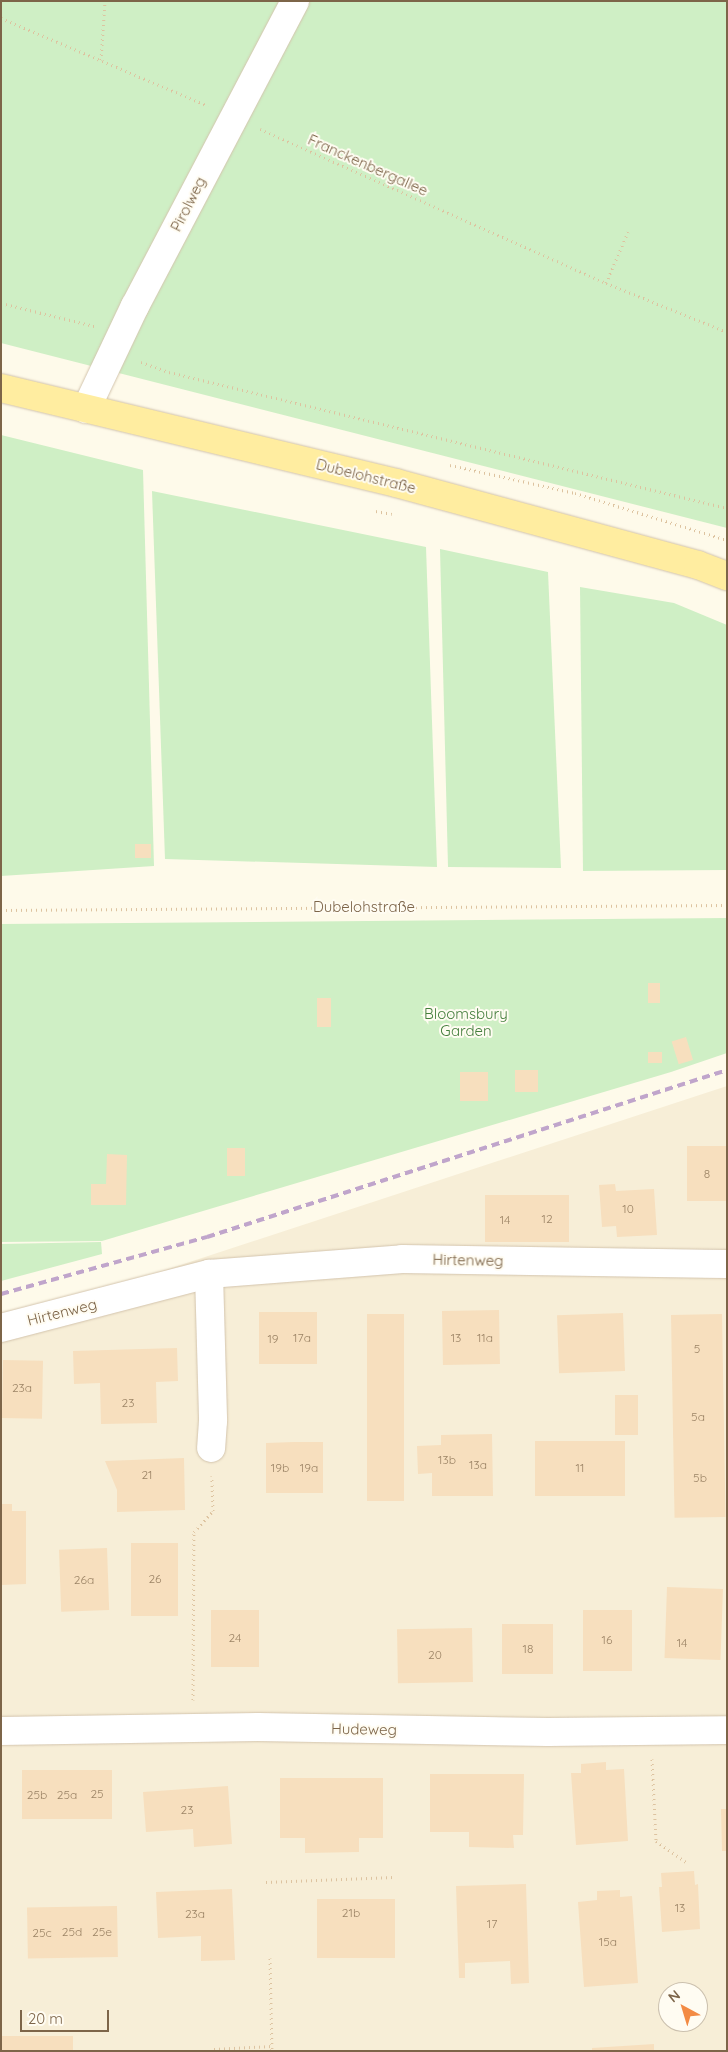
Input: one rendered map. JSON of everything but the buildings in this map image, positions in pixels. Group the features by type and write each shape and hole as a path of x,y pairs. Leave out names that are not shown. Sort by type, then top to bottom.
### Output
{"main road":[{"name":"Dubelohstraße","path":"1,388 396,483 698,565 727,576"}],"street":[{"name":"Pirolweg","path":"86,409 117,342 295,1"},
{"name":"Hirtenweg","path":"1,1328 209,1274 402,1259 727,1264"},
{"path":"209,1274 213,1421 211,1448"},
{"name":"Hudeweg","path":"1,1731 258,1727 548,1732 727,1730"}],"path":[{"path":"101,60 105,1"},
{"name":"Franckenbergallee","path":"1,18 234,117 606,283 727,332"},
{"path":"606,283 628,232"},
{"path":"1,303 117,342 169,372 727,508"},
{"path":"375,510 395,515"},
{"name":"Dubelohstraße","path":"1,910 727,905"},
{"path":"193,1728 194,1532 213,1511 211,1448"},
{"path":"651,1731 656,1841 688,1863"},
{"path":"266,1882 394,1877"},
{"path":"214,2049 272,2048 270,1958"}],"shaded area":[{"path":"727,1086 727,2051 1,2051 1,1314 144,1277"}],"green space":[{"path":"1,1 727,2 727,528 1,343"},
{"path":"1,435 143,470 154,866 1,876"},
{"path":"152,491 426,547 437,867 165,859"},
{"path":"440,549 548,572 561,868 448,867"},
{"path":"580,587 674,603 727,625 727,870 583,871"},
{"name":"Bloomsbury Garden","path":"727,918 727,1053 671,1072 102,1241 1,1242 1,924"},
{"path":"101,1242 102,1254 1,1281 1,1244"}],"railway":[{"path":"1,1294 207,1237 727,1070"}]}
